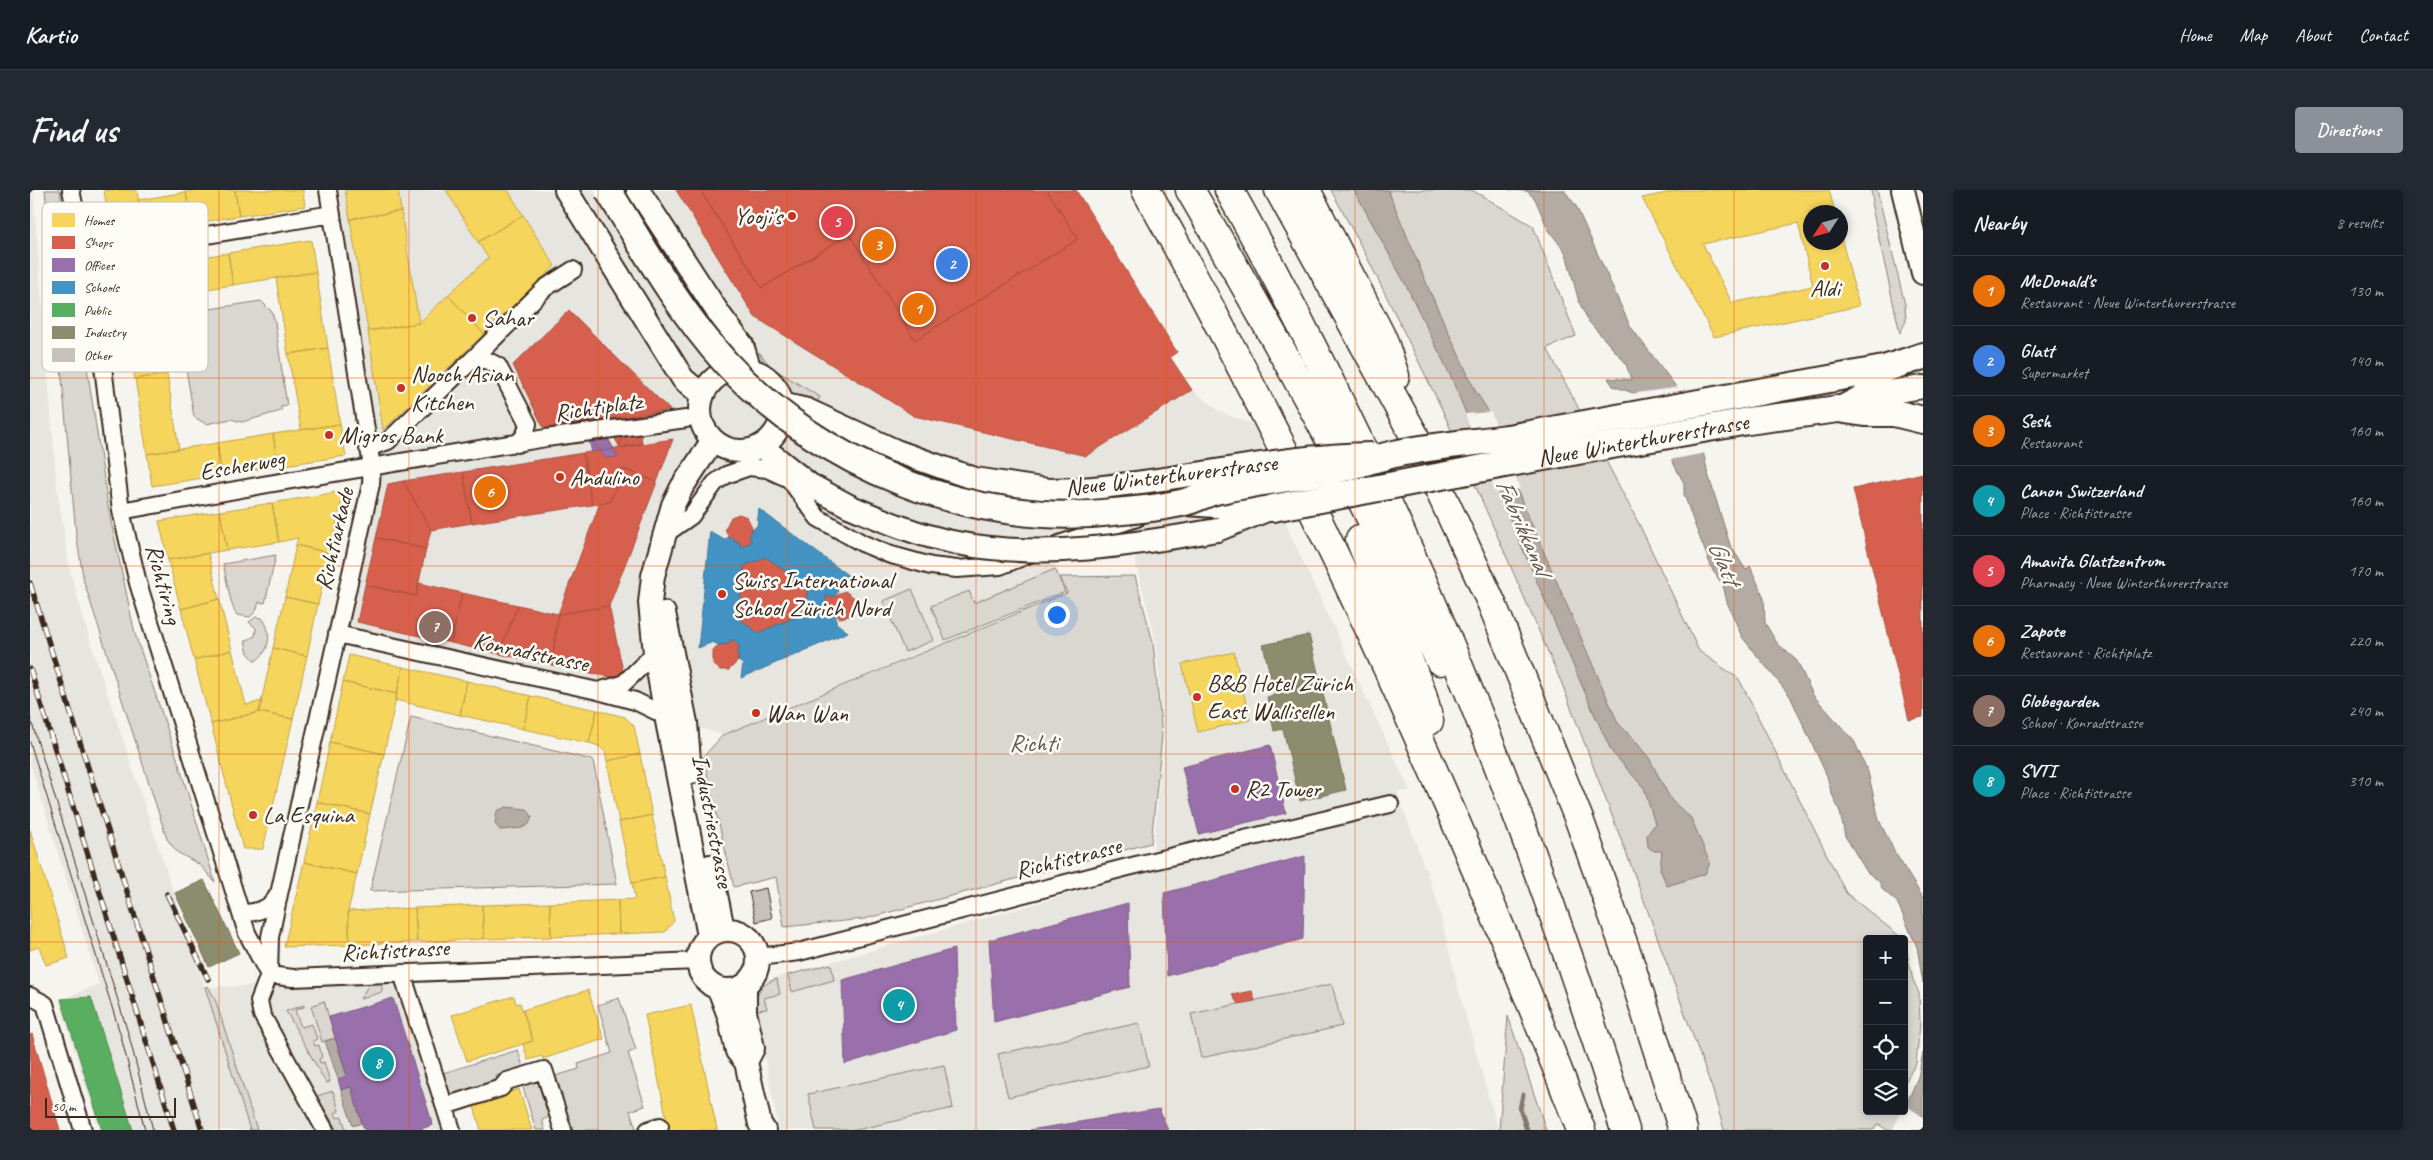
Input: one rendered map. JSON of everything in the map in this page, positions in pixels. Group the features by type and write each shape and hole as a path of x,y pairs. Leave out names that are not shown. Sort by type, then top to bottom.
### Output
{"highway":[{"path":"1146,190 1242,367 1324,529 1400,692 1522,978 1581,1130"},
{"path":"1185,190 1312,440 1373,568 1422,694 1457,824"},
{"path":"1190,190 1254,300 1314,410 1425,630 1470,730 1522,823"},
{"path":"1229,190 1310,341 1382,488 1450,639 1522,823 1577,980 1625,1130"},
{"path":"1279,190 1404,444 1492,604 1564,777 1628,957 1683,1130"},
{"path":"1306,190 1383,340 1404,444"}],"main road":[{"path":"566,190 683,379 702,395"},
{"name":"Neue Winterthurerstrasse","path":"608,190 678,303 726,364 778,411 814,438 849,458 920,490 974,504 1016,510 1062,514 1110,513 1186,502 1273,508"},
{"path":"638,190 719,314 742,345 750,370"},
{"path":"1903,190 1923,273"},
{"name":"Neue Winterthurerstrasse","path":"781,404 807,410 926,463 976,479 1048,490 1112,487 1404,444 1508,438 1884,370 1923,356"},
{"path":"739,369 750,370 769,380 779,395 781,417 778,428 770,439 761,446 749,450 736,451 724,447 713,440 705,431 701,420 700,407 702,395 717,377 739,369"},
{"name":"Neue Winterthurerstrasse","path":"1838,409 1863,396 1923,387"},
{"name":"Neue Winterthurerstrasse","path":"761,446 810,485 849,506 894,525 957,543 1042,551 1106,547 1217,530 1273,508 1748,421 1838,409 1865,413 1894,413 1923,420"},
{"name":"Industriestrasse","path":"713,440 682,487 673,505 652,576 650,604 655,652 676,720 691,782 716,933"},
{"name":"Neue Winterthurerstrasse","path":"1186,502 1217,490 1344,468 1404,444"},
{"name":"Industriestrasse","path":"658,559 676,720"},
{"path":"716,933 742,933 751,939 759,957 756,973 745,986 728,990 719,989 704,978 697,961 702,943 716,933"},
{"path":"745,986 745,1012 753,1048 746,1062"},
{"path":"719,989 729,1016 737,1051 746,1062 761,1128"}],"street":[{"name":"Richtiarkade","path":"269,975 270,937 371,484 372,467 328,190"},
{"path":"208,236 332,214"},
{"path":"368,448 388,441 546,288 573,270"},
{"name":"Richtiplatz","path":"472,360 486,360 498,366 528,424 525,435 517,444"},
{"name":"Richtiring","path":"104,372 121,511 138,583 241,913 258,957 269,975"},
{"name":"Richtiplatz","path":"372,467 686,419"},
{"name":"Escherweg","path":"121,511 372,467"},
{"path":"664,535 691,516 714,483 726,475 748,467 767,469 789,479 818,518 862,543 910,560 957,570 981,569 1000,566 1143,516 1207,485"},
{"path":"810,485 841,530"},
{"name":"Konradstrasse","path":"337,634 598,691 635,701 676,720"},
{"name":"Konradstrasse","path":"598,691 623,684 655,652"},
{"name":"Richtistrasse","path":"759,957 800,952 1128,867 1390,804"},
{"path":"241,913 263,909 275,901 279,894"},
{"name":"Richtistrasse","path":"269,975 293,978 697,961"},
{"path":"402,973 452,1130"},
{"path":"269,975 259,1000 262,1015 324,1130"},
{"path":"30,996 45,1004 83,1130"},
{"path":"445,1106 501,1088 507,1081 544,1070 563,1130"}],"shaded area":[{"path":"30,190 33,190 42,302 42,372 48,372 57,488 70,571 92,647 205,987 399,982 448,1130 99,1130 59,1000 99,984 30,763"},
{"path":"339,190 1076,190 1177,352 1170,357 1192,390 1220,412 1255,425 1290,534 1410,791 1397,792 1437,901 1459,992 1498,1130 779,1130 750,985 1151,871 1164,740 1156,641 1133,553 1055,565 1066,591 723,735 346,624 378,464"}],"green space":[{"path":"45,190 60,190 62,202 46,202"},
{"path":"1331,190 1472,190 1533,226 1576,336 1547,348 1640,526 1699,651 1739,679 1846,893 1898,935 1863,935 1863,1115 1907,1115 1923,1130 1887,1130 1878,1124 1873,1130 1724,1130 1713,1091 1638,884 1562,684 1441,407 1368,259"},
{"path":"1871,190 1877,190 1905,305 1906,321 1900,333 1871,203 1873,202"},
{"path":"261,301 272,312 287,406 281,407 281,411 242,422 231,419 206,424 194,417 187,372 208,372 208,309"},
{"path":"759,352 772,368 820,397 817,402 793,397 785,393 772,377"},
{"path":"61,372 88,372 109,512 135,634 177,758 215,882 200,865 177,852 167,839 84,582 76,534"},
{"path":"276,555 265,603 259,602 256,611 250,617 237,615 231,600 223,564"},
{"path":"1055,569 1065,592 945,640 931,606 969,591 974,603"},
{"name":"Richti","path":"1135,576 1153,642 1162,736 1151,843 864,919 784,927 776,877 734,887 703,757 723,735 1067,593 1060,577"},
{"path":"912,589 934,640 905,652 883,601"},
{"path":"256,617 262,618 269,635 264,653 255,661 248,653 245,641 255,636 256,628 249,622"},
{"path":"411,717 593,760 617,884 370,891"},
{"path":"1908,958 1913,980 1919,993 1920,1024 1916,1063 1908,1077"},
{"path":"831,964 834,980 792,992 788,975"},
{"path":"777,979 780,994 764,998 767,1009 757,1010 757,999 760,990 766,984"},
{"path":"382,983 382,992 360,999 369,984"},
{"path":"1332,984 1342,1026 1201,1058 1191,1014"},
{"path":"208,986 215,999 257,1130 250,1130 205,987"},
{"path":"619,998 636,1050 628,1053 645,1106 630,1111 636,1128 631,1130 570,1130 552,1077 579,1069 578,1064 612,1053 598,1005"},
{"path":"324,1001 335,1038 322,1042 311,1006"},
{"path":"304,1005 304,1007 295,1010 301,1027 312,1024 317,1039 313,1041 315,1046 319,1045 322,1057 319,1059 320,1063 324,1062 330,1082 326,1083 286,1011"},
{"path":"1508,1016 1546,1130 1499,1130"},
{"path":"1139,1023 1149,1066 1008,1097 998,1054"},
{"path":"518,1050 523,1067 496,1076 498,1082 451,1097 443,1073"},
{"path":"944,1065 953,1108 856,1130 816,1130 808,1094"},
{"path":"536,1077 549,1117 542,1120 545,1130 536,1130 521,1081"},
{"path":"333,1091 339,1111 335,1113 337,1118 342,1117 346,1130 337,1130 317,1096"}],"water":[{"name":"Fabrikkanal","path":"1354,190 1388,190 1430,292 1475,390 1487,409 1523,504 1618,723 1649,758 1671,800 1691,818 1710,863 1705,874 1667,886 1660,869 1662,851 1654,851 1648,847 1647,835 1655,824 1644,788 1612,752 1502,501 1451,377 1407,287"},
{"path":"1510,190 1564,190 1576,206 1630,326 1683,396 1697,424 1708,474 1730,545 1746,570 1750,566 1764,598 1765,623 1777,643 1797,661 1813,695 1854,741 1868,772 1879,820 1894,851 1923,898 1923,983 1917,947 1897,902 1883,890 1879,881 1867,872 1845,836 1840,812 1831,792 1827,776 1790,696 1742,637 1727,602 1723,585 1713,571 1694,523 1684,494 1684,483 1636,394 1613,386 1608,378 1632,380 1625,362 1589,322 1579,302 1566,253 1548,229 1535,199 1527,191"},
{"path":"506,807 527,809 532,817 529,824 522,828 500,830 495,824 497,811"},
{"path":"335,1038 347,1076 338,1079 325,1041"},
{"path":"1923,1053 1923,1130 1895,1130 1902,1115 1908,1115 1908,1100 1918,1077"},
{"path":"351,1087 362,1123 353,1126 341,1090"}],"pier":[{"path":"1679,387 1699,423 1706,453 1669,460 1635,396 1630,394"},
{"path":"1491,412 1520,489 1496,493 1465,414"},
{"path":"1908,1107 1923,1117 1923,1130 1893,1130 1899,1115 1908,1115"}],"building: Homes":[{"path":"104,190 137,190 139,202 106,202"},
{"path":"196,190 235,190 239,216 208,221 208,202 188,202 186,192"},
{"path":"235,190 303,190 305,206 239,216"},
{"path":"345,190 398,190 401,211 350,219"},
{"path":"446,190 508,190 523,215 478,242"},
{"path":"1681,190 1829,190 1833,205 1803,205 1803,244 1798,223 1703,244 1732,303 1813,286 1804,250 1844,250 1859,306 1714,337 1642,198"},
{"path":"186,192 188,202 138,202 138,200"},
{"path":"401,211 419,323 368,331 350,219"},
{"path":"523,215 555,266 484,334 448,295 488,258 478,242"},
{"path":"311,240 316,272 233,285 228,253"},
{"path":"228,253 233,285 208,289 208,256"},
{"path":"316,272 328,348 288,354 276,278"},
{"path":"448,295 484,334 383,430 368,331 419,323"},
{"path":"328,348 340,424 301,430 288,354"},
{"path":"134,372 167,372 167,374 135,379"},
{"path":"167,374 179,449 147,454 135,379"},
{"path":"340,424 346,456 278,466 273,434"},
{"path":"273,434 278,466 222,475 217,443"},
{"path":"217,443 222,475 152,486 147,454"},
{"path":"344,491 330,553 296,545 298,538 279,542 272,503"},
{"path":"272,503 279,542 227,550 220,511"},
{"path":"220,511 227,550 168,560 159,521"},
{"path":"296,545 330,553 318,604 285,597"},
{"path":"208,553 219,599 181,609 168,560"},
{"path":"285,597 318,604 307,656 273,648"},
{"path":"219,599 232,650 194,660 181,609"},
{"path":"273,648 307,656 293,719 259,712"},
{"path":"232,650 246,705 262,701 259,712 211,724 194,660"},
{"path":"1234,652 1250,720 1198,732 1182,664"},
{"path":"349,655 403,667 397,694 343,682"},
{"path":"403,667 467,681 460,715 395,700"},
{"path":"467,681 531,696 523,729 460,715"},
{"path":"343,682 397,694 384,754 330,742"},
{"path":"531,696 597,710 589,743 523,729"},
{"path":"597,710 625,717 634,726 640,754 607,761 605,752 599,746 589,743"},
{"path":"259,712 293,719 263,849 243,849 211,724"},
{"path":"330,742 384,754 370,814 317,802"},
{"path":"640,754 652,815 619,822 607,761"},
{"path":"317,802 370,814 357,874 304,862"},
{"path":"652,815 665,877 632,883 619,822"},
{"path":"30,830 69,958 46,965 39,947 30,950"},
{"path":"304,862 357,874 348,911 350,945 284,947"},
{"path":"665,877 674,921 665,932 619,934 618,900 635,899 632,883"},
{"path":"618,900 619,934 551,937 550,903"},
{"path":"550,903 551,937 484,939 482,905"},
{"path":"482,905 484,939 417,942 415,908"},
{"path":"415,908 417,942 350,945 348,911"},
{"path":"588,990 604,1039 543,1059 542,1056 528,1060 523,1044 533,1041 523,1010"},
{"path":"514,996 516,1004 520,1003 533,1041 467,1061 452,1015"},
{"path":"691,1005 717,1130 669,1130 645,1015"},
{"path":"519,1089 532,1130 481,1130 473,1103"}],"building: Shops":[{"path":"676,190 700,190 762,288 849,234 915,340 1078,239 1047,190 1076,190 1177,352 1170,357 1192,390 1086,456 914,416 755,317"},
{"path":"700,190 1047,190 1078,239 915,340 849,234 762,288"},
{"path":"569,310 670,410 544,429 513,365"},
{"path":"639,414 642,444 620,448 625,417"},
{"path":"619,418 642,444 620,448 605,420"},
{"path":"673,439 657,482 623,469 610,502 592,505 583,453"},
{"path":"583,453 592,505 472,523 463,472"},
{"path":"623,469 657,482 609,606 558,614 600,503 610,502"},
{"path":"463,472 472,523 431,530 403,481"},
{"path":"1923,473 1923,717 1909,720 1853,489"},
{"path":"403,481 431,530 426,549 376,538 388,484"},
{"path":"739,514 747,517 753,529 749,537 752,542 741,547 739,542 729,537 725,529 731,517"},
{"path":"376,538 426,549 416,596 365,585"},
{"path":"766,557 808,588 805,613 758,633 738,618 744,566"},
{"path":"419,583 462,593 451,643 357,622 365,585 416,596"},
{"path":"845,591 856,599 857,607 853,615 840,618 833,613 825,612 827,595 833,597"},
{"path":"462,593 518,605 499,654 451,643"},
{"path":"518,605 558,614 552,665 499,654"},
{"path":"609,606 625,680 552,665 558,614"},
{"path":"731,639 740,646 738,661 729,670 720,670 713,664 713,651 719,645 728,644"},
{"path":"1252,991 1255,1001 1238,1004 1232,995"},
{"path":"32,1034 60,1130 30,1130 30,1035"}],"building: Offices":[{"path":"598,421 618,457 606,458 577,424"},
{"path":"598,421 614,449 592,452 584,423"},
{"name":"R2 Tower","path":"1270,745 1286,813 1199,834 1182,767"},
{"path":"1305,856 1303,939 1167,976 1164,893"},
{"path":"1128,903 1130,987 994,1022 989,940"},
{"path":"954,949 956,1030 845,1064 842,980"},
{"path":"393,998 433,1125 418,1130 364,1130 351,1087 341,1090 338,1079 347,1076 329,1017"},
{"path":"1159,1109 1168,1130 1030,1130"}],"building: Schools":[{"name":"Swiss International School Zürich Nord","path":"759,509 854,580 838,588 837,593 833,597 827,595 825,612 833,613 836,617 836,623 848,632 741,678 743,664 738,661 740,646 731,639 728,644 718,645 713,642 698,648 710,531 724,540 729,537 739,542 741,547 752,542 749,537 757,526","holes":["766,557 808,588 805,613 758,633 738,618 744,566"]}],"building: Public":[{"path":"91,997 133,1130 102,1130 61,999"}],"building: Industry":[{"path":"1309,635 1346,790 1300,801 1283,729 1274,731 1267,697 1275,695 1263,645"},
{"path":"204,880 239,953 209,967 175,893"}],"building: Other":[{"path":"766,888 772,918 756,922 749,892"}],"waterway":[{"name":"Fabrikkanal","path":"1523,1095 1520,1109 1527,1130"}],"tram line":[{"path":"30,717 129,1036 153,1130"},
{"path":"30,742 120,1033 145,1130"}],"railway":[{"path":"30,583 202,1130"},
{"path":"30,669 174,1130"},
{"path":"167,894 208,979"}],"place":[{"name":"Yooji's","path":"792,216"},
{"name":"Amavita Glattzentrum","path":"837,222"},
{"name":"Sesh","path":"878,245"},
{"name":"Glatt","path":"952,264"},
{"name":"Aldi","path":"1825,266"},
{"name":"McDonald's","path":"918,309"},
{"name":"Sahar","path":"472,318"},
{"name":"Nooch Asian Kitchen","path":"401,388"},
{"name":"Migros Bank","path":"329,435"},
{"name":"Andulino","path":"560,477"},
{"name":"Zapote","path":"490,492"},
{"name":"Swiss International School Zürich Nord","path":"722,594"},
{"name":"Globegarden","path":"435,627"},
{"name":"B&B Hotel Zürich East Wallisellen","path":"1197,697"},
{"name":"Wan Wan","path":"756,713"},
{"name":"R2 Tower","path":"1235,789"},
{"name":"La Esquina","path":"253,815"},
{"name":"Canon Switzerland","path":"899,1005"},
{"name":"SVTI","path":"378,1063"}]}
